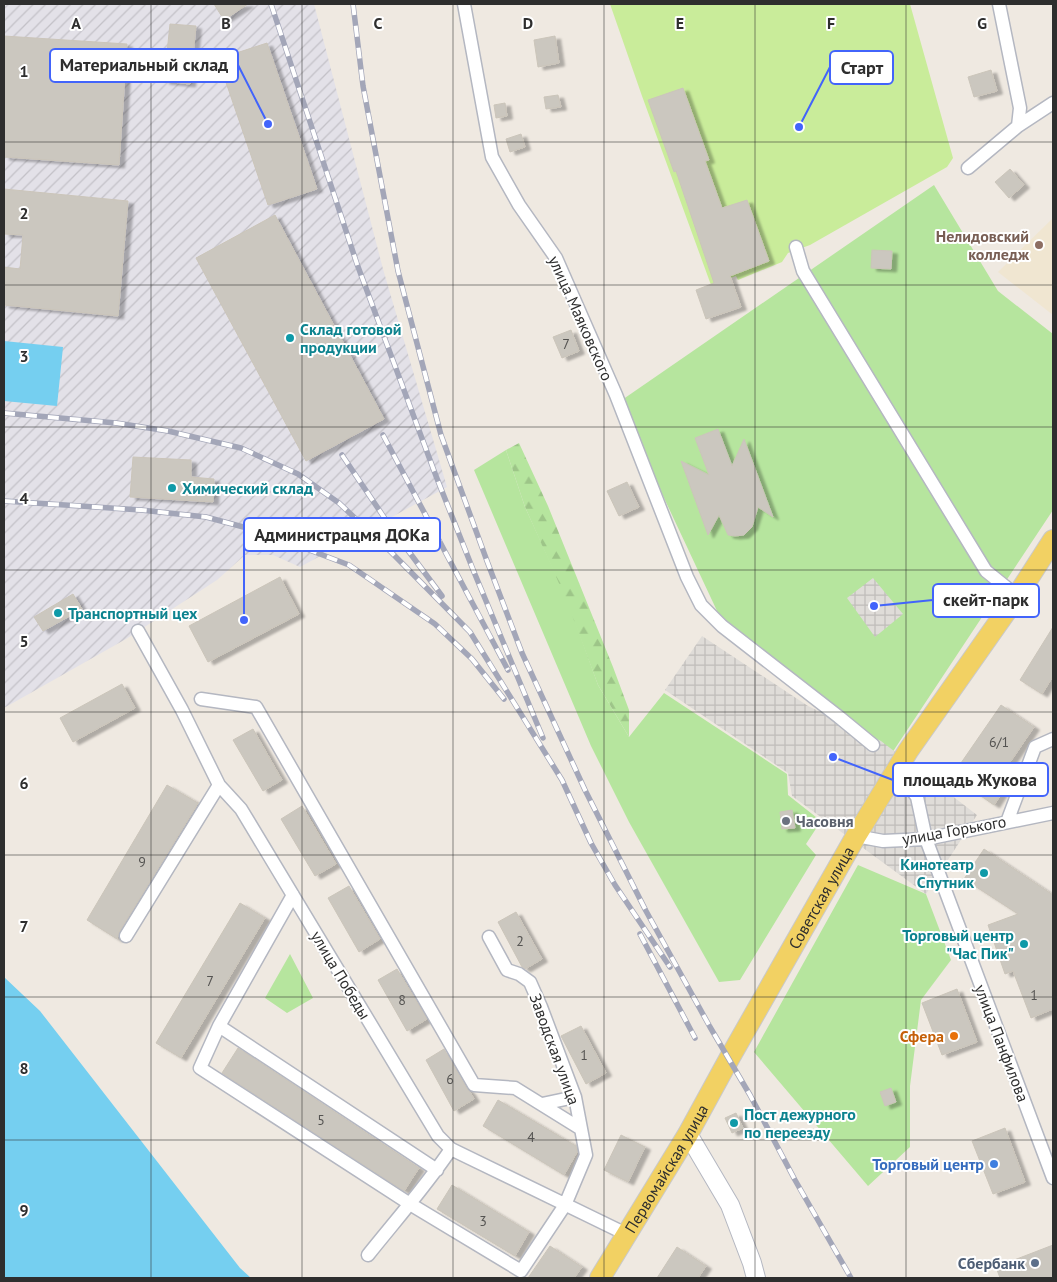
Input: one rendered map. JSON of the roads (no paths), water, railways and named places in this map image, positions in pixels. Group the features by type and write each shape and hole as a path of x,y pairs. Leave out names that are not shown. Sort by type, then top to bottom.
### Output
{"main road":[{"name":"Советская улица","path":"729,1059 856,836 908,751 1017,596 1053,540"},
{"name":"Первомайская улица","path":"600,1278 688,1134 729,1059"},
{"path":"688,1134 730,1205 752,1262 756,1278"}],"street":[{"name":"улица Маяковского","path":"464,4 492,157 519,205 556,258 616,395 687,577 701,605 722,626 873,745"},
{"path":"999,4 1020,108 1018,126"},
{"path":"968,168 1018,126 1053,103"},
{"path":"796,247 803,270 814,290 986,571 1017,596"},
{"name":"улица Победы","path":"138,631 182,710 219,785 241,809 438,1136 451,1149 626,1234"},
{"path":"201,699 256,707 474,1085 516,1088 582,1129"},
{"path":"1007,822 1036,746 1053,739"},
{"name":"улица Панфилова","path":"897,770 917,796 926,838 1053,1178"},
{"path":"126,936 219,785"},
{"name":"улица Горького","path":"856,836 883,841 926,838 1053,812"},
{"path":"293,895 219,1026 200,1068 518,1275"},
{"name":"Заводская улица","path":"489,938 507,970 519,974 530,982 575,1097 586,1155 564,1205 518,1275"},
{"path":"219,1026 437,1170"},
{"path":"542,1104 575,1097"},
{"path":"368,1255 437,1170 451,1149"}],"water":[{"path":"4,341 63,347 57,406 4,401"},
{"path":"4,977 40,1011 240,1268 251,1278 4,1278"}],"railway":[{"path":"271,4 357,264 436,476 543,738"},
{"path":"353,4 363,86 398,271 441,435 522,653 585,790 646,911 851,1278"},
{"path":"4,413 116,423 168,431 241,448 298,474 339,503 391,552 470,632 562,780 591,843 615,885 670,967"},
{"path":"383,435 508,670"},
{"path":"342,455 392,529 442,596"},
{"path":"4,501 141,510 206,517 262,532 349,565 435,624 472,659 504,699"},
{"path":"640,934 695,1038"}],"place":[{"name":"Материальный склад","path":"268,124"},
{"name":"Старт","path":"799,127"},
{"name":"Нелидовский колледж","path":"1039,245"},
{"name":"Склад готовой продукции","path":"290,338"},
{"name":"Химический склад","path":"172,488"},
{"name":"скейт-парк","path":"874,606"},
{"name":"Транспортный цех","path":"58,613"},
{"name":"Администрацмя ДОКа","path":"244,620"},
{"name":"площадь Жукова","path":"833,757"},
{"name":"Часовня","path":"786,821"},
{"name":"Кинотеатр Спутник","path":"984,873"},
{"name":"Торговый центр \"Час Пик\"","path":"1024,944"},
{"name":"Сфера","path":"954,1036"},
{"name":"Пост дежурного по переезду","path":"734,1123"},
{"name":"Торговый центр","path":"994,1164"},
{"name":"Сбербанк","path":"1035,1263"}]}
